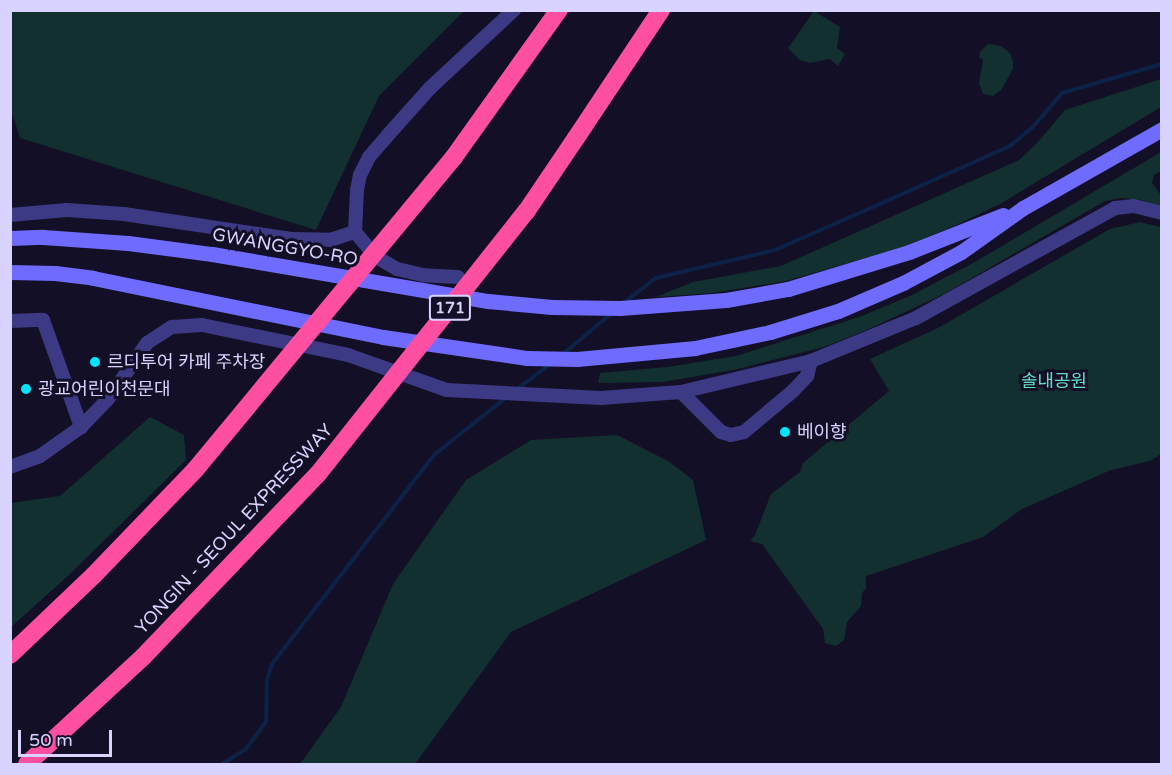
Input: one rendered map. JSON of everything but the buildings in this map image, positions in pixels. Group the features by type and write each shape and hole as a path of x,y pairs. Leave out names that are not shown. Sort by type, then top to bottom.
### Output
{"highway":[{"path":"10,655 94,575 195,470 454,157 558,10"},
{"name":"YONGIN - SEOUL EXPRESSWAY","path":"27,765 143,657 318,474 526,212 661,10"}],"main road":[{"path":"10,272 55,273 93,278 383,337 527,358 577,359 695,348 770,332 838,311 903,283 961,252 1023,208 1161,129"},
{"name":"GWANGGYO-RO","path":"10,238 72,238 202,252 424,291 552,308 654,307 726,300 788,289 909,252 1023,208"}],"street":[{"path":"458,277 423,275 397,269 376,257 355,232 360,175 369,157 430,88 514,10"},
{"path":"10,467 40,456 81,427 108,399 147,343 172,327 188,324 348,355 424,384 478,394 601,398 681,392 811,361 921,316 1115,208 1134,206 1161,213"},
{"path":"10,215 66,210 124,214 291,239 330,240 355,232"},
{"path":"10,321 43,320 81,427"},
{"path":"681,392 721,432 731,435 744,432 793,391 807,376 811,361"}],"green space":[{"path":"10,11 464,11 379,96 316,230 20,138 11,110"},
{"path":"814,11 840,27 837,48 845,54 838,66 830,59 810,63 800,60 788,48"},
{"path":"988,44 1001,46 1010,53 1013,61 1013,69 1001,90 993,96 983,94 979,83 983,60 979,57 980,52"},
{"path":"1161,79 1161,107 1000,204 954,226 904,247 786,281 712,293 656,297 693,282 781,266 1019,160 1065,110"},
{"path":"1161,152 1161,171 1154,175 1152,183 1161,195 1161,207 1142,200 1121,198 1105,201 946,293 869,329 824,347 738,369 663,382 598,383 600,373 667,367 736,356 862,316 912,295 975,262"},
{"name":"솔내공원","path":"1140,222 1161,227 1161,454 1150,461 1111,470 1022,509 983,537 866,576 866,588 862,593 861,606 847,622 844,640 836,646 825,643 823,629 762,544 750,541 755,535 771,494 800,472 803,463 889,391 870,359 938,328 1110,229"},
{"path":"150,417 184,435 186,460 69,575 11,627 11,503 60,496"},
{"path":"617,435 668,461 693,480 706,540 511,632 415,764 300,764 341,707 393,584 466,480 531,440"}],"waterway":[{"path":"625,302 656,278 775,250 1010,146 1033,127 1062,93 1162,64"},
{"path":"563,354 613,312"},
{"path":"516,390 550,364"},
{"path":"222,764 246,749 266,721 267,680 272,664 435,454 507,397"}],"place":[{"name":"르디투어 카페 주차장","path":"95,362"},
{"name":"광교어린이천문대","path":"26,389"},
{"name":"베이향","path":"785,432"}]}
